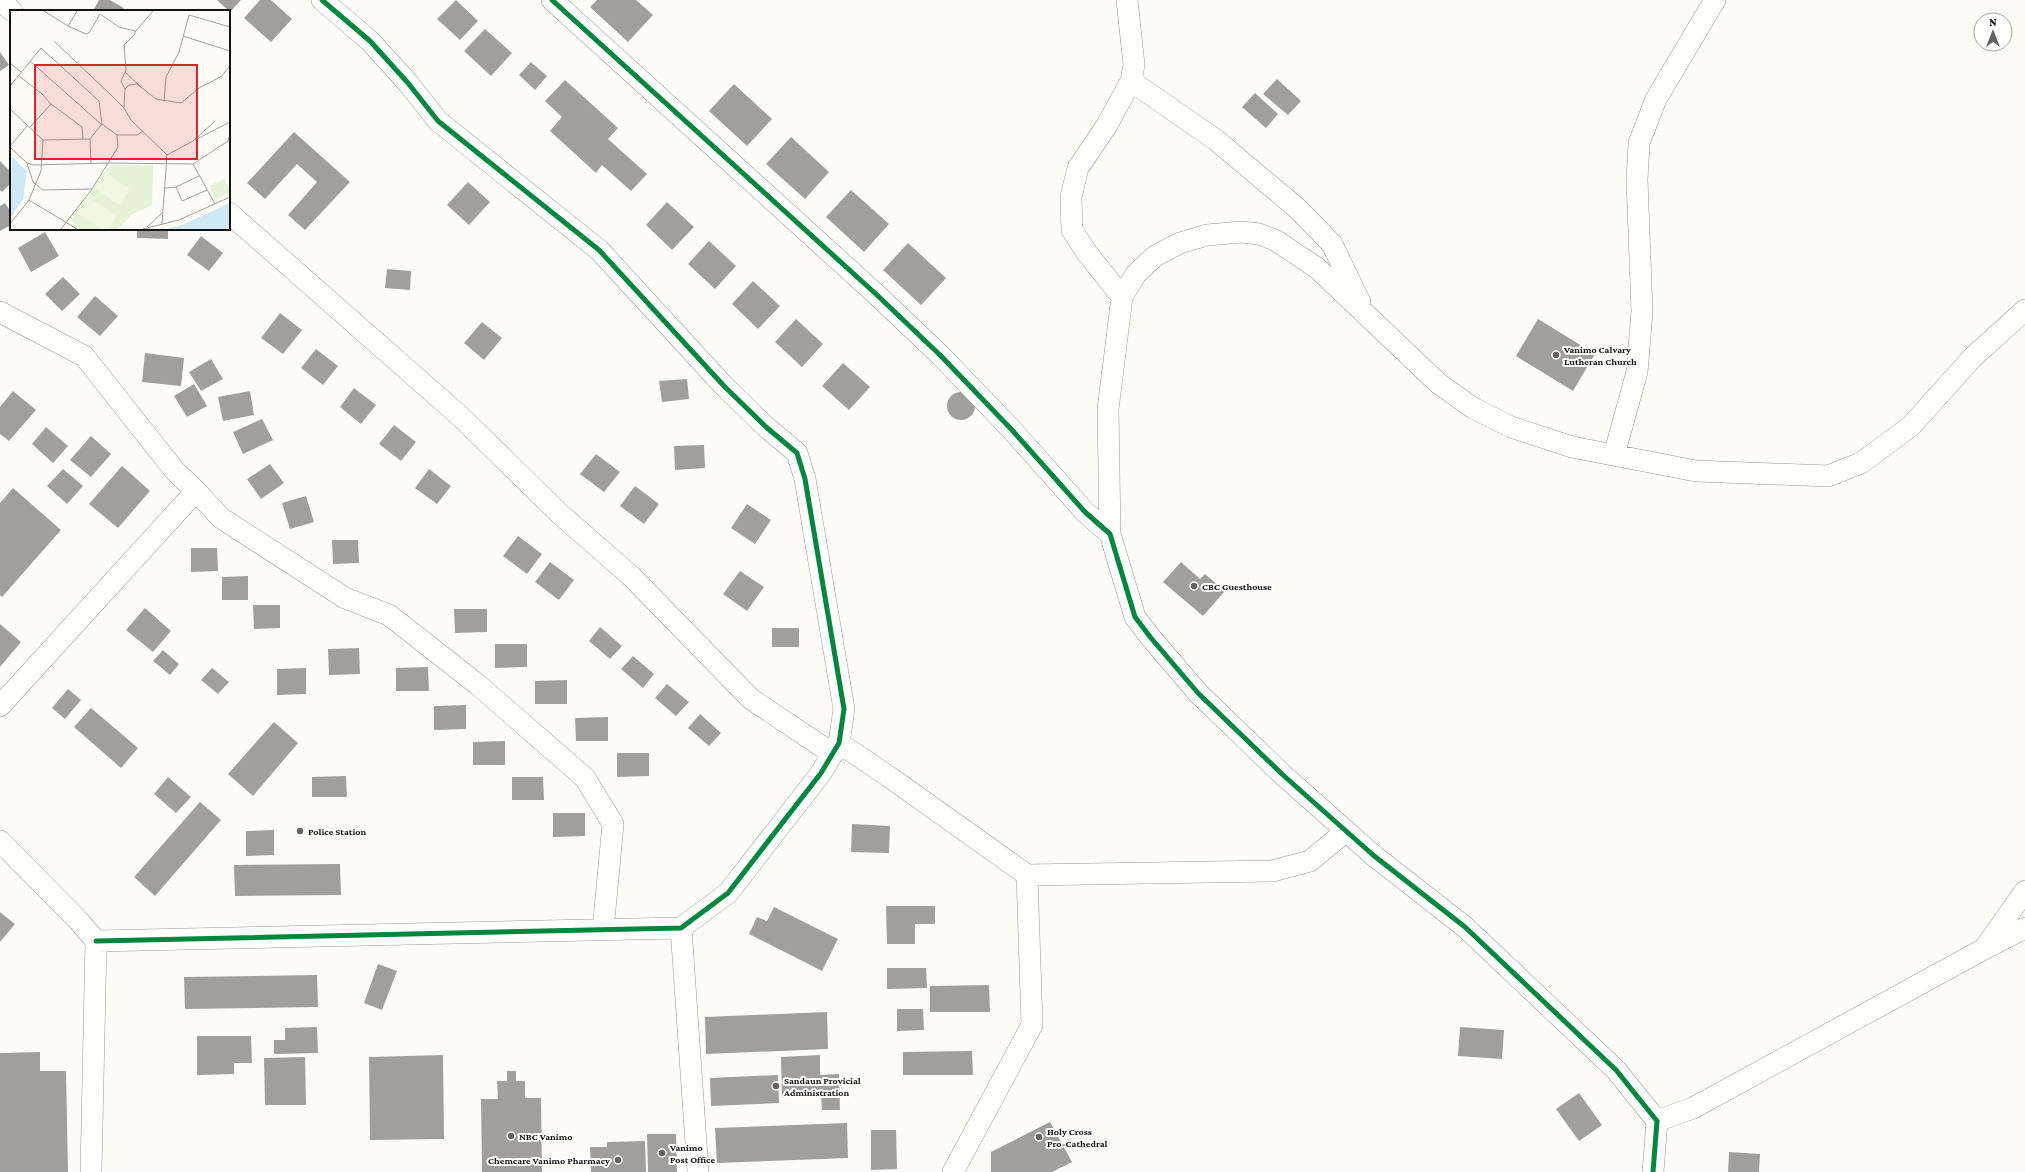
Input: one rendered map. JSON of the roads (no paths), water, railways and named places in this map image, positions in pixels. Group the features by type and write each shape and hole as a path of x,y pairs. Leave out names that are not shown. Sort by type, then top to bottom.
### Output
{"street":[{"path":"0,0 11,10"},
{"path":"96,941 681,928 728,893 821,773 836,748 844,709 805,479 797,453 766,427 724,386 599,250 438,121 408,83 370,41 322,0"},
{"path":"552,0 877,294 941,356 1007,425 1085,512 1110,534"},
{"path":"1122,297 1087,253 1072,230 1070,197 1078,168 1107,125 1131,81 1134,64 1127,0"},
{"path":"1614,455 1638,372 1642,319 1638,180 1639,143 1656,99 1715,0"},
{"path":"1131,81 1216,140 1298,209 1332,244 1365,313"},
{"path":"230,214 461,417 560,514 631,576 751,699 836,748 1027,875 1272,871 1310,861 1346,831"},
{"path":"1653,1172 1657,1121 1616,1070 1465,927 1373,855 1283,775 1198,693 1135,617 1110,534 1108,409 1122,297 1136,274 1155,256 1180,243 1207,235 1242,232 1259,234 1274,240 1317,268 1438,383 1473,408 1519,430 1572,447 1696,472 1828,476 1861,463 1910,426 1972,358 2025,310"},
{"path":"0,312 84,356 175,471 221,518 345,598 389,615 476,684 585,778 613,824 603,930"},
{"path":"0,706 196,491"},
{"path":"0,841 77,919 96,941 91,1172"},
{"path":"953,1172 1032,1025 1027,875"},
{"path":"1984,949 2025,891"},
{"path":"681,928 698,1172"},
{"path":"1657,1121 1693,1108 2025,928"}],"place":[{"name":"Vanimo Calvary Lutheran Church","path":"1556,355"},
{"name":"CBC Guesthouse","path":"1194,586"},
{"name":"Police Station","path":"300,831"},
{"name":"Sandaun Provicial Administration","path":"776,1086"},
{"name":"NBC Vanimo","path":"511,1136"},
{"name":"Holy Cross Pro-Cathedral","path":"1039,1137"},
{"name":"Vanimo Post Office","path":"662,1153"},
{"name":"Chemcare Vanimo Pharmacy","path":"618,1160"}]}
